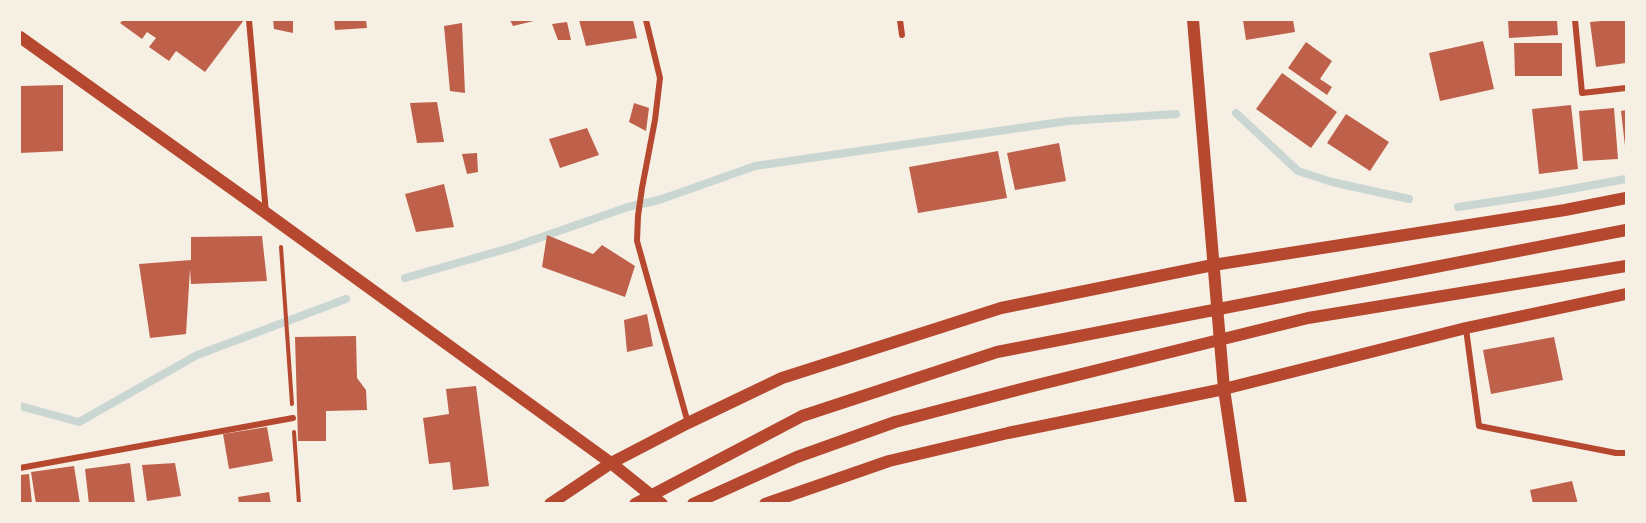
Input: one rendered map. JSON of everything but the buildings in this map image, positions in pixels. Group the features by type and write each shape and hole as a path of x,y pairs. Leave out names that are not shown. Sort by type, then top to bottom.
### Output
{"main road":[{"path":"1193,20 1224,388 1241,504"},
{"path":"20,37 611,463 662,504"},
{"path":"550,504 611,463 782,378 1001,308 1213,265 1565,210 1626,198"},
{"path":"635,504 802,416 997,352 1626,230"},
{"path":"693,504 797,457 895,422 1025,388 1308,318 1626,266"},
{"path":"765,504 890,461 1008,433 1224,388 1466,328 1626,294"}],"street":[{"path":"249,20 266,213"},
{"path":"645,20 660,78 638,216 637,241 688,423"},
{"path":"900,20 902,35"},
{"path":"1575,20 1581,93 1626,88"},
{"path":"1466,328 1479,426 1616,453 1626,453"},
{"path":"20,468 293,418"}],"path":[{"path":"284,226 280,252 286,336"}],"waterway":[{"path":"1236,113 1298,171 1332,182 1409,199"},
{"path":"405,278 513,247 755,166 1068,121 1176,114"},
{"path":"1458,207 1626,179"},
{"path":"20,406 79,422 197,355 346,299"}]}
